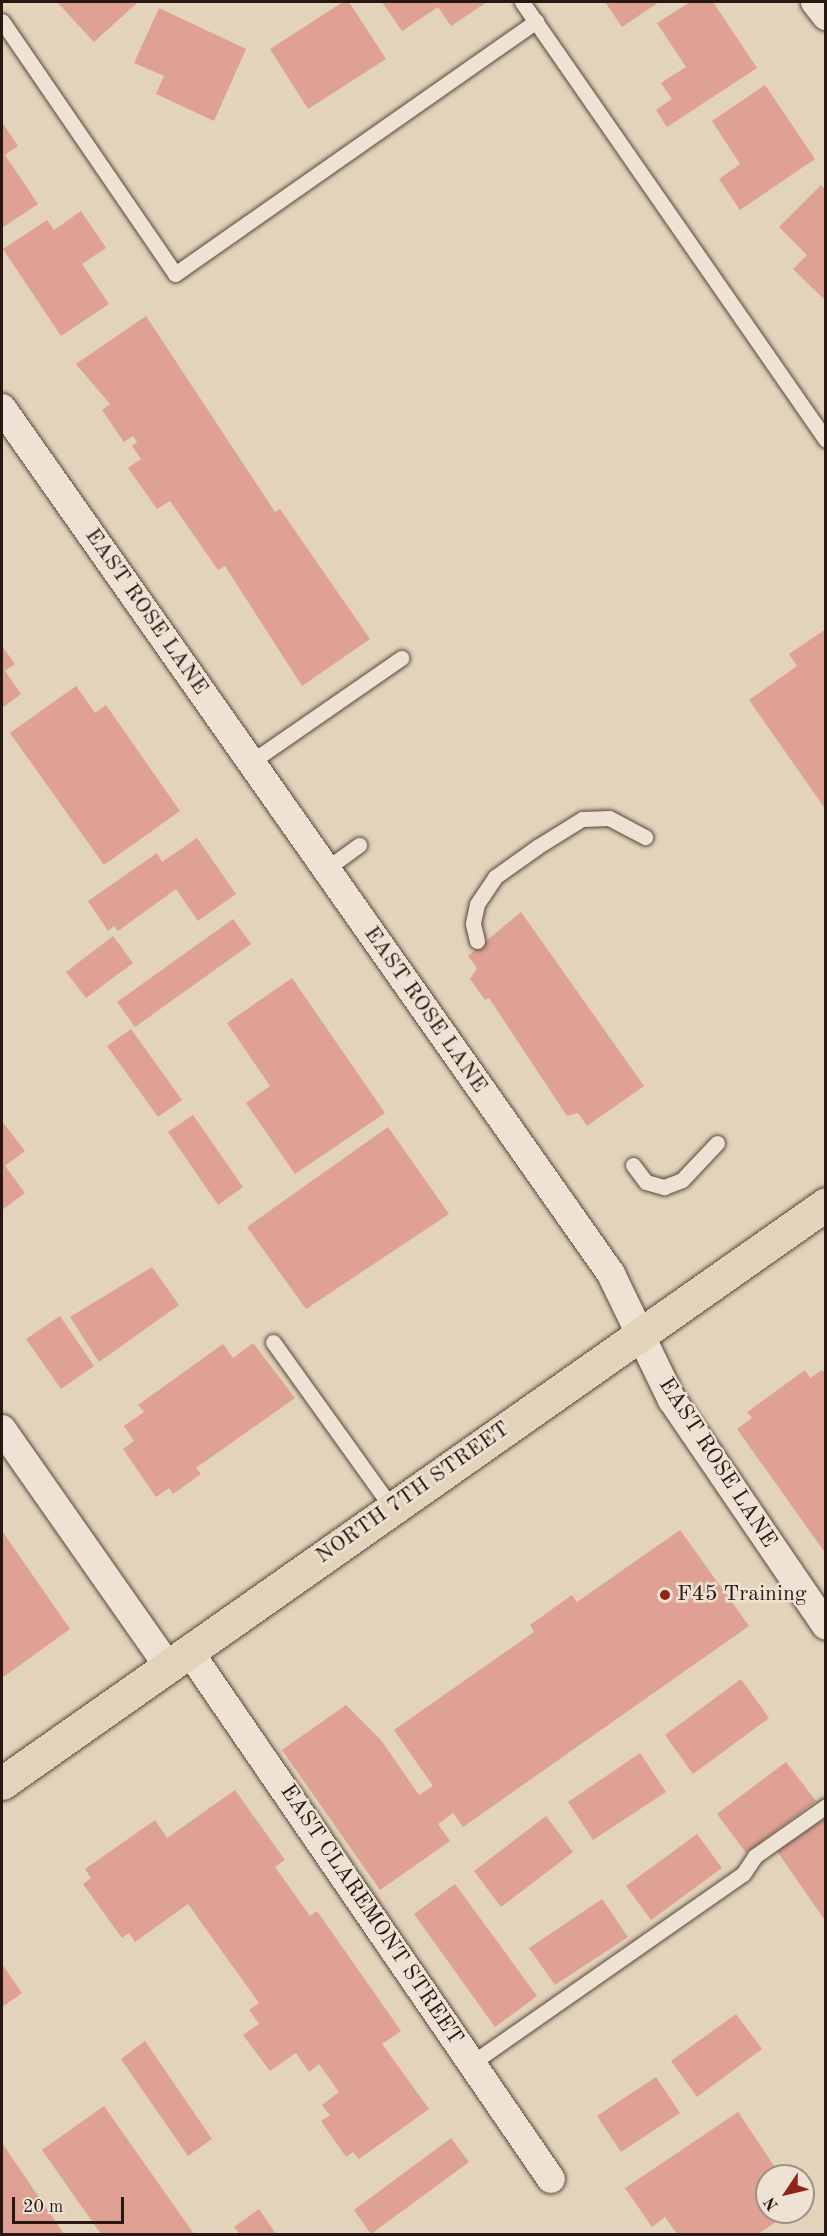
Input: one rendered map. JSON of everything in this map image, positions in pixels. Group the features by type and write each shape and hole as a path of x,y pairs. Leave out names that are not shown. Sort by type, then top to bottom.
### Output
{"main road":[{"name":"NORTH 7TH STREET","path":"2,1783 825,1204"}],"street":[{"path":"815,2 825,16"},
{"name":"EAST ROSE LANE","path":"2,408 610,1274 672,1400 825,1626"},
{"name":"EAST CLAREMONT STREET","path":"2,1429 178,1659 472,2063 551,2179"}],"lane":[{"path":"522,2 825,440"},
{"path":"2,21 175,274 536,21"},
{"path":"251,762 401,658"},
{"path":"477,941 472,923 477,904 495,877 582,819 609,818 645,837"},
{"path":"326,869 359,845"},
{"path":"633,1165 646,1182 664,1187 682,1179 717,1143"},
{"path":"273,1342 392,1508"},
{"path":"472,2063 743,1874 755,1856 825,1806"}],"building":[{"path":"57,2 138,2 94,42"},
{"path":"343,2 349,2 386,59 308,109 270,49"},
{"path":"382,2 487,2 451,26 438,7 402,31"},
{"path":"605,2 659,2 622,27"},
{"path":"690,2 713,2 757,68 667,127 656,110 672,99 661,83 686,67 657,23"},
{"path":"159,8 246,49 214,121 156,94 164,76 134,63"},
{"path":"765,85 815,159 740,210 719,179 740,164 712,121"},
{"path":"2,122 18,146 5,155 38,204 2,228"},
{"path":"821,185 826,190 826,301 793,269 807,255 779,227"},
{"path":"81,211 106,248 82,264 109,304 61,336 3,249 47,220 54,230"},
{"path":"146,316 275,512 280,509 370,639 302,686 225,566 218,570 170,501 157,509 128,468 141,459 132,446 137,442 133,436 124,442 102,410 110,404 76,364"},
{"path":"826,629 826,810 749,700 797,666 789,654"},
{"path":"2,646 15,664 5,671 21,694 2,708"},
{"path":"76,686 95,713 106,705 180,811 104,865 10,733"},
{"path":"197,838 236,894 198,921 176,889 118,931 114,926 108,931 88,901 157,853 162,862"},
{"path":"521,912 644,1086 587,1126 578,1113 567,1116 489,998 485,1000 470,979 477,968 468,956"},
{"path":"233,919 251,944 135,1027 117,1002"},
{"path":"113,936 133,963 86,998 66,972"},
{"path":"292,978 385,1113 295,1174 246,1103 270,1086 227,1023"},
{"path":"131,1029 182,1100 158,1117 107,1046"},
{"path":"193,1115 243,1187 218,1205 168,1132"},
{"path":"2,1121 25,1151 5,1166 25,1193 2,1210"},
{"path":"388,1127 449,1214 306,1309 247,1227"},
{"path":"152,1267 179,1305 99,1362 70,1317"},
{"path":"60,1316 94,1366 61,1389 26,1339"},
{"path":"253,1343 295,1398 196,1468 201,1474 173,1494 169,1488 156,1497 123,1449 134,1441 124,1426 144,1412 138,1405 223,1344 233,1358"},
{"path":"805,1370 810,1378 822,1370 826,1374 826,1554 737,1429 752,1418 747,1412"},
{"path":"680,1530 749,1626 463,1827 453,1813 438,1824 450,1841 380,1890 282,1750 346,1705 381,1740 419,1795 433,1786 394,1730 534,1632 530,1625 572,1595 577,1602"},
{"path":"2,1531 70,1629 2,1678"},
{"path":"741,1679 769,1718 693,1774 665,1735"},
{"path":"640,1753 666,1792 593,1840 568,1802"},
{"path":"786,1762 816,1801 746,1853 717,1814"},
{"path":"235,1790 285,1860 275,1867 310,1916 317,1911 401,2031 382,2044 429,2109 359,2159 353,2152 346,2157 321,2121 330,2115 322,2105 339,2092 319,2064 309,2072 296,2053 270,2071 243,2035 259,2024 249,2010 259,2003 188,1904 135,1942 129,1933 122,1938 83,1884 91,1878 85,1869 155,1820 167,1838"},
{"path":"546,1816 573,1852 501,1907 474,1871"},
{"path":"826,1818 826,1922 777,1851"},
{"path":"697,1834 722,1868 651,1920 626,1886"},
{"path":"455,1884 537,1996 495,2027 414,1914"},
{"path":"602,1899 628,1937 555,1985 529,1948"},
{"path":"2,1964 22,1993 2,2007"},
{"path":"736,2014 762,2049 697,2097 671,2061"},
{"path":"145,2041 212,2139 188,2156 121,2059"},
{"path":"656,2077 680,2113 621,2152 597,2116"},
{"path":"104,2106 194,2234 101,2234 42,2150"},
{"path":"738,2112 773,2164 755,2164 755,2224 773,2224 758,2234 677,2234 665,2217 652,2227 625,2188"},
{"path":"451,2138 469,2162 371,2234 354,2210"},
{"path":"2,2143 64,2234 2,2234"},
{"path":"259,2209 276,2234 240,2234 234,2227"}],"place":[{"name":"F45 Training","path":"665,1595"}]}
